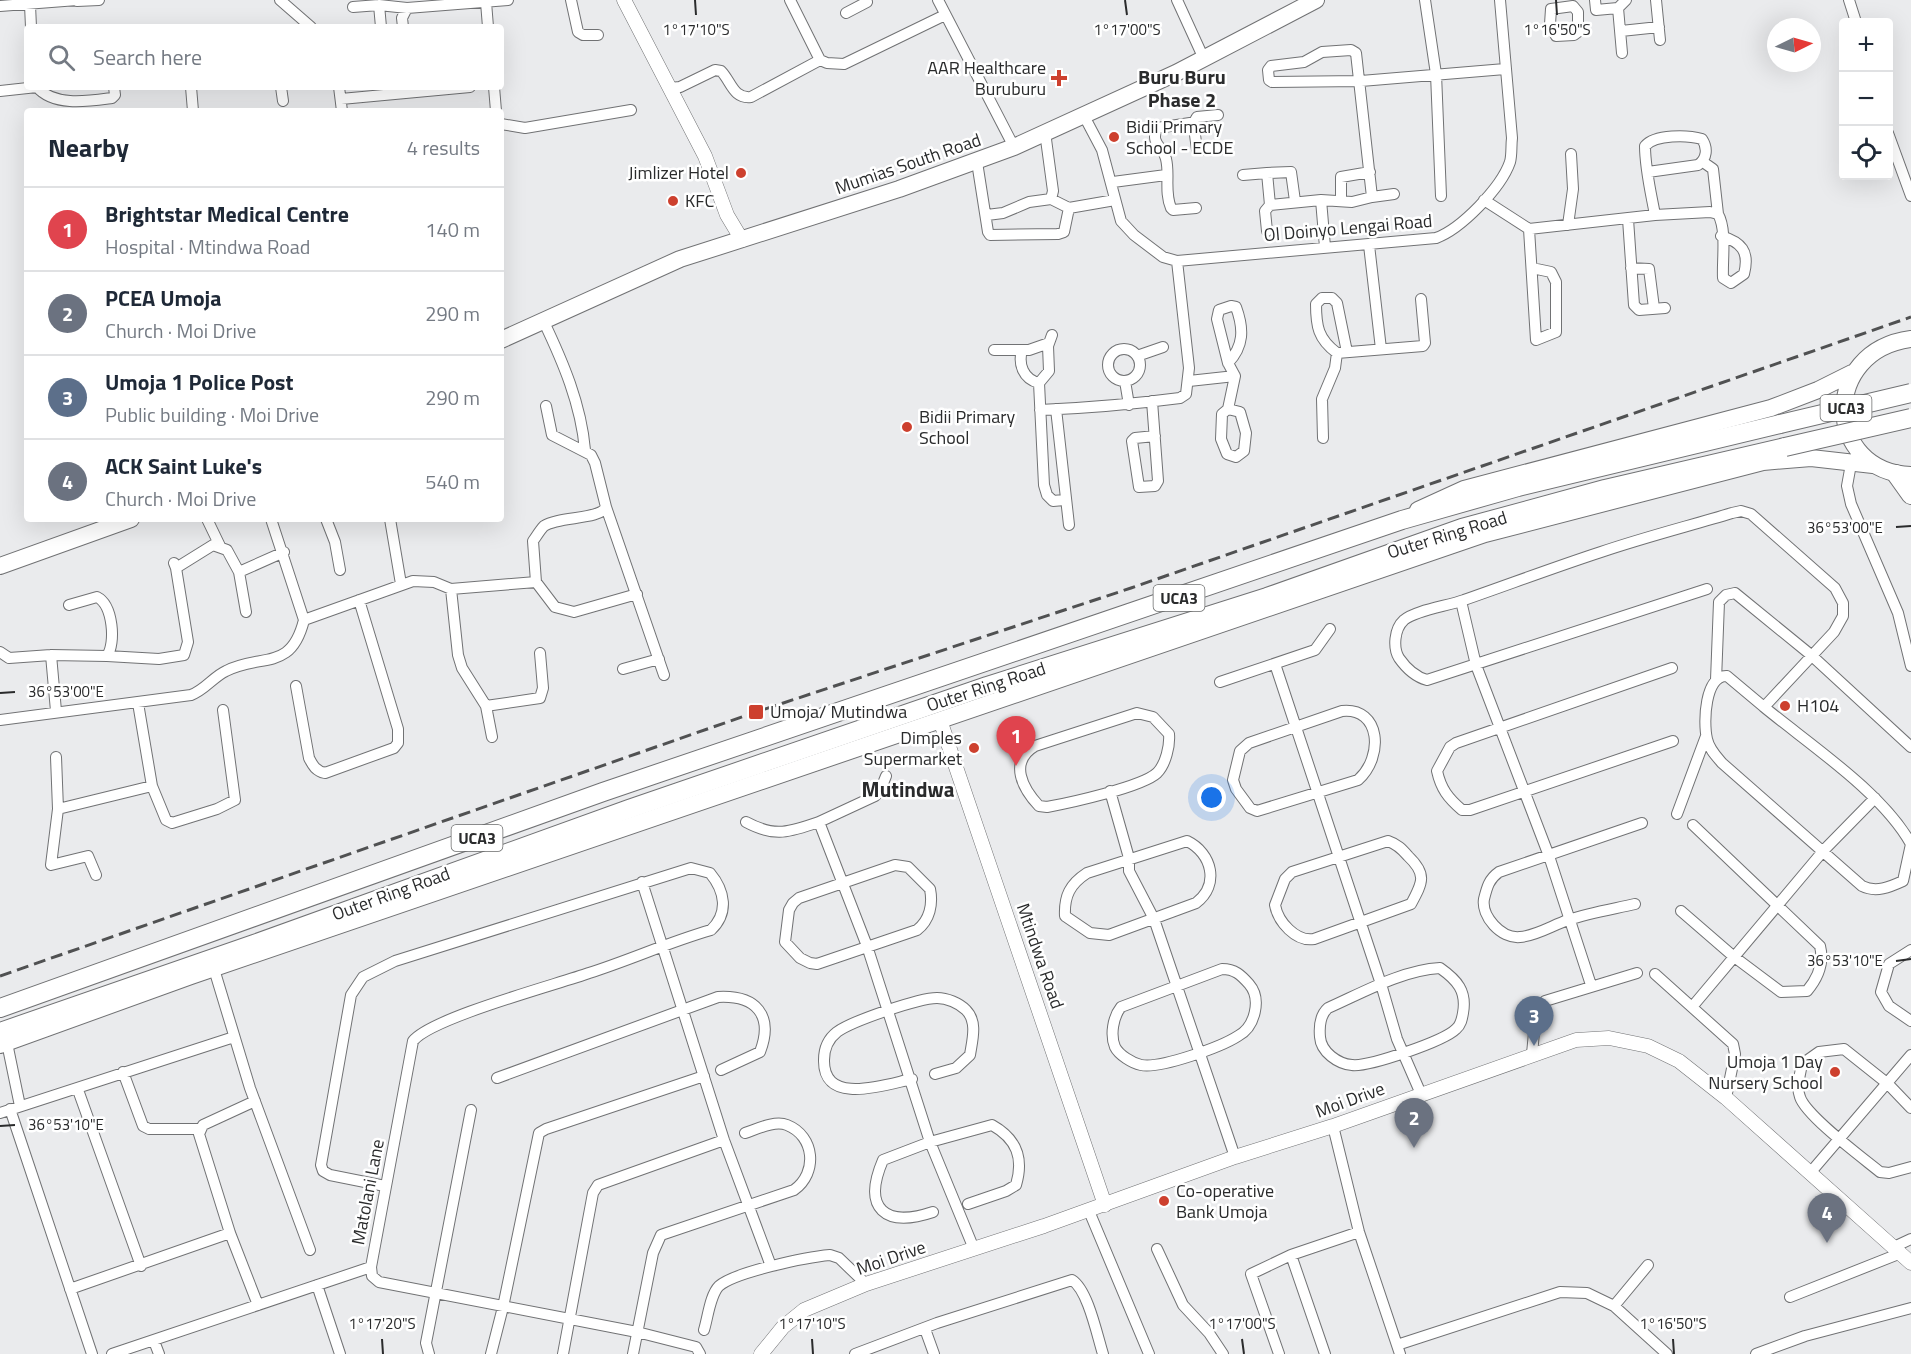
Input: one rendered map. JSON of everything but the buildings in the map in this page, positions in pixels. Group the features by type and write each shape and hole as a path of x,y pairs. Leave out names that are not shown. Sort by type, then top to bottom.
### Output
{"main road":[{"name":"Mumias South Road","path":"504,339 653,271 718,247 977,162 1014,147 1204,59 1316,0"},
{"name":"Outer Ring Road","path":"1402,520 1424,506 1464,489 1752,414 1818,390 1852,373 1878,350 1894,342 1911,339"},
{"path":"1852,373 1845,392 1844,413 1848,433 1873,465 1903,474 1911,495"},
{"name":"Outer Ring Road","path":"0,1008 603,792 1402,520 1660,451 1911,393"},
{"name":"Outer Ring Road","path":"2,1040 254,945 640,805 966,693 1267,597 1393,551 1471,526 1605,489 1911,418"},
{"name":"UCA3","path":"2,1040 236,963 1419,555 1541,519 1763,462 1811,458 1873,465"},
{"path":"0,566 123,522"},
{"path":"1393,551 1419,555"},
{"path":"236,963 254,945"}],"street":[{"path":"0,6 99,0"},
{"path":"280,0 308,24"},
{"path":"353,7 379,5 407,8 508,0"},
{"path":"571,0 578,32 583,35 598,35"},
{"path":"624,0 675,90 705,156 727,215 742,240"},
{"path":"790,0 820,60 827,63 844,64 945,15"},
{"path":"938,0 1014,147"},
{"path":"1177,0 1204,59"},
{"path":"1425,0 1436,74 1441,196"},
{"name":"Ol Doinyo Lengai Road","path":"1177,261 1436,238 1455,229 1484,200 1510,161 1512,138 1500,0"},
{"path":"1656,0 1660,40"},
{"path":"1849,0 1855,18"},
{"path":"846,13 868,1"},
{"path":"486,2 488,24"},
{"path":"30,4 31,24"},
{"path":"1578,12 1595,5 1622,4 1622,52"},
{"path":"379,5 381,24"},
{"path":"403,24 402,18 407,8"},
{"path":"1621,31 1659,27"},
{"path":"1372,196 1361,81 1354,50 1322,52 1304,62 1274,65 1268,70 1269,80 1272,82 1361,81 1505,69"},
{"path":"675,90 715,70 721,70 731,88 744,97 751,97 820,60"},
{"path":"0,91 24,88"},
{"path":"42,90 51,96 79,102 112,98 115,95 114,90"},
{"path":"191,90 193,108"},
{"path":"281,90 283,101"},
{"path":"340,90 342,108"},
{"path":"341,99 438,90"},
{"path":"494,90 496,108"},
{"path":"504,124 525,128 632,110"},
{"path":"1040,410 1116,403 1129,405 1180,398 1186,394 1190,381 1177,261 1163,257 1121,221 1113,182 1102,150 1083,114"},
{"path":"1218,115 1197,117 1192,124 1197,150 1222,149"},
{"path":"1192,124 1157,128 1156,144 1166,158 1171,208 1173,210 1196,208"},
{"path":"1045,132 1053,191 1051,199"},
{"path":"1655,215 1645,146 1655,139 1694,137 1702,139 1706,144 1703,162"},
{"path":"1893,147 1911,196"},
{"path":"1568,225 1573,189 1571,154"},
{"path":"977,162 988,232 994,237 1064,232 1069,208"},
{"path":"1648,172 1698,165 1703,162"},
{"path":"1703,162 1713,169 1718,214 1721,220 1721,236"},
{"path":"1243,176 1291,172 1295,201"},
{"path":"1341,200 1341,177 1370,172"},
{"path":"1267,173 1270,205"},
{"path":"1113,182 1166,175"},
{"path":"1268,231 1265,211 1270,205 1321,200 1352,202 1372,196 1395,194"},
{"path":"987,215 1003,213 1029,202 1051,199 1069,208 1115,200"},
{"path":"1321,200 1325,247"},
{"path":"1484,200 1529,229 1655,215 1710,212 1718,214"},
{"path":"718,247 723,240 727,215"},
{"path":"1628,219 1631,268 1634,305 1639,310 1660,308 1649,269 1631,268"},
{"path":"1529,229 1536,340 1556,332 1557,293 1551,272 1532,268"},
{"path":"1369,245 1381,349"},
{"path":"1323,438 1322,399 1342,352 1337,303 1332,298 1322,298 1316,304 1319,335 1323,342 1342,352 1423,346 1425,343 1421,299"},
{"path":"1228,363 1241,345 1241,320 1236,307 1231,306 1219,310 1217,319 1228,363 1235,376 1228,409"},
{"path":"543,320 564,365 583,426 585,450"},
{"path":"994,350 1022,350 1051,339 1049,371 1039,383 1040,410 1047,495 1053,501 1064,500"},
{"path":"1125,381 1110,373 1111,356 1126,349 1137,356 1163,348"},
{"path":"1022,350 1022,370 1032,381 1039,383"},
{"path":"1125,381 1136,376 1139,371 1137,356"},
{"path":"1190,381 1235,376"},
{"path":"1125,381 1129,405"},
{"path":"1152,402 1155,436 1157,484 1139,487 1132,441 1135,438 1155,436"},
{"path":"546,406 552,435 585,450 595,463 606,507 664,675"},
{"path":"1056,409 1064,500 1069,525"},
{"path":"1851,464 1847,486 1851,504 1898,613 1911,666"},
{"path":"606,507 600,513 558,520 544,526 533,541 536,582 555,607 574,612 637,594"},
{"path":"1707,589 1427,680 1419,678 1409,670 1398,657 1395,647 1397,630 1403,621 1412,615 1461,601 1602,551 1741,511 1751,514 1840,595 1843,616 1834,632 1811,654 1764,707"},
{"path":"208,522 220,546"},
{"path":"0,720 191,695 201,691 225,671 274,660 288,652 300,636 303,620 284,552 272,522"},
{"path":"327,522 335,542 340,570"},
{"path":"390,522 400,584"},
{"path":"0,652 9,658 51,655 159,658 184,655 188,642 175,566 213,545 227,550 239,572 246,612"},
{"path":"239,572 284,552"},
{"path":"303,620 413,581 434,582 451,589 536,582"},
{"path":"451,589 456,640 462,668 486,706 492,737"},
{"path":"1716,680 1719,602 1726,595 1735,593 1811,654 1911,747"},
{"path":"69,605 97,597 106,604 110,620 111,641 107,656"},
{"path":"296,686 309,758 320,772 394,748 398,743 398,729 359,600"},
{"path":"1461,601 1476,665 1549,856 1591,985"},
{"path":"1220,682 1315,650 1330,629"},
{"path":"486,706 540,698 543,688 540,653"},
{"path":"51,655 57,711"},
{"path":"623,669 658,659"},
{"path":"1275,664 1381,984 1397,1039 1421,1094"},
{"path":"1672,668 1450,747 1437,771 1441,787 1448,798 1462,810 1470,810 1672,741"},
{"path":"1721,676 1727,676 1764,707 1875,798 1911,844 1903,881 1888,888 1869,890 1722,763 1709,747 1706,736 1706,715 1711,687 1721,676"},
{"path":"138,703 152,786 166,820 172,823 232,803 236,793 222,710"},
{"path":"1350,711 1367,721 1375,734 1377,745 1374,759 1366,773 1358,780 1318,793 1257,811 1251,808 1236,789 1233,780 1240,751 1249,743 1294,726 1350,711"},
{"path":"1137,712 1145,713 1164,727 1169,734 1164,763 1154,776 1110,791 1067,804 1039,806 1022,786 1022,760 1026,752 1035,746 1137,712"},
{"name":"Mtindwa Road","path":"940,720 1105,1205"},
{"path":"1677,814 1706,736"},
{"path":"56,757 58,809 51,865 88,856 96,875"},
{"path":"746,822 775,834 819,822 875,796 886,777"},
{"path":"58,809 152,786"},
{"path":"1110,791 1135,887 1154,919 1235,1157"},
{"path":"1692,1007 1824,850 1875,798"},
{"path":"819,822 844,882 890,1010 930,1142 974,1249"},
{"path":"1635,904 1569,920 1521,937 1510,936 1486,916 1483,906 1491,877 1499,872 1642,823"},
{"path":"1682,911 1733,956 1781,992 1807,991 1816,980 1822,955 1820,946 1693,825"},
{"path":"1187,841 1196,845 1208,863 1211,882 1207,895 1196,903 1154,919 1117,933 1099,936 1065,916 1065,900 1077,879 1129,858 1187,841"},
{"path":"1388,841 1395,843 1420,866 1422,880 1411,904 1360,921 1307,940 1284,925 1277,914 1275,905 1285,879 1292,872 1388,841"},
{"path":"902,865 908,867 930,889 929,915 924,925 917,930 817,964 800,958 785,942 789,910 793,903 844,882 902,865"},
{"path":"386,1186 330,1175 323,1171 321,1164 351,996 363,977 395,961 642,882 691,868 702,869 710,873 723,893 721,915 711,930 661,945"},
{"path":"642,882 724,1140 747,1207 771,1266"},
{"name":"Matolani Lane","path":"661,945 592,972 466,1013 422,1031 413,1041 371,1267 372,1276 379,1282 435,1295 637,1332 696,1347 700,1354"},
{"path":"1911,950 1889,964 1881,992 1889,1006 1911,1021"},
{"path":"1440,968 1452,976 1462,988 1465,1003 1461,1022 1455,1030 1405,1053 1352,1065 1327,1052 1320,1041 1322,1013 1328,1008 1381,984 1428,969 1440,968"},
{"path":"214,969 255,1101 310,1250"},
{"path":"1230,969 1236,971 1255,990 1256,1002 1247,1029 1239,1036 1198,1052 1143,1066 1134,1063 1116,1048 1112,1037 1114,1022 1121,1007 1175,986 1230,969"},
{"path":"1532,1054 1536,1011 1540,1005 1591,985 1637,973"},
{"path":"1655,974 1735,1047 1726,1098"},
{"path":"496,1078 718,997 731,996 744,999 763,1014 766,1026 760,1052 721,1070"},
{"path":"912,1078 855,1091 838,1085 826,1074 824,1061 827,1042 836,1033 890,1010 938,998 951,1000 967,1011 974,1029 970,1054 956,1068 935,1074"},
{"path":"10,1109 78,1090 123,1072 234,1037"},
{"name":"Moi Drive","path":"761,1354 783,1327 804,1310 866,1284 1089,1211 1235,1157 1333,1126 1576,1040 1609,1038 1648,1046 1679,1060 1726,1098 1903,1254"},
{"path":"2,1040 10,1109 92,1354"},
{"path":"1911,1107 1888,1084 1844,1049 1819,1052 1802,1064 1798,1085 1800,1098 1838,1138 1880,1172 1889,1173 1911,1167"},
{"path":"1810,1173 1911,1055"},
{"path":"123,1072 143,1126 149,1129 199,1129 255,1101"},
{"path":"491,1354 539,1133 704,1076"},
{"path":"78,1090 141,1266"},
{"path":"429,1354 426,1343 471,1110"},
{"path":"633,1354 653,1253 661,1235 747,1207 802,1185 811,1156 809,1144 803,1136 787,1125 769,1125 746,1133"},
{"path":"933,1212 911,1219 900,1219 884,1213 876,1204 875,1194 878,1171 883,1160 930,1142 992,1125 1004,1132 1016,1145 1020,1159 1016,1185 1006,1191 968,1204"},
{"path":"1333,1126 1359,1232 1397,1351 1560,1292 1587,1293 1614,1306 1667,1354"},
{"path":"199,1129 230,1233 258,1305"},
{"path":"563,1354 593,1193 598,1185 724,1140"},
{"path":"1089,1211 1149,1354"},
{"path":"1280,1354 1251,1274 1291,1255 1359,1232"},
{"path":"70,1289 230,1233"},
{"path":"1790,1297 1903,1254 1911,1239"},
{"path":"1157,1249 1184,1305 1209,1333 1223,1354"},
{"path":"704,1330 715,1292 720,1285 771,1266 830,1255 839,1258 866,1284"},
{"path":"1291,1255 1325,1354"},
{"path":"1614,1306 1648,1265"},
{"path":"112,1354 371,1267"},
{"path":"855,1354 1063,1280 1072,1280 1077,1283 1090,1311 1103,1354"},
{"path":"317,1285 340,1354"},
{"path":"1756,1354 1805,1336 1911,1308"},
{"path":"925,1329 934,1354"},
{"path":"154,1341 159,1354"}],"railway":[{"path":"0,976 756,712 1131,588 1911,317"}],"place":[{"name":"AAR Healthcare Buruburu","path":"1059,78"},
{"name":"Bidii Primary School - ECDE","path":"1114,137"},
{"name":"Jimlizer Hotel","path":"741,173"},
{"name":"KFC","path":"673,201"},
{"name":"Bidii Primary School","path":"907,427"},
{"name":"H104","path":"1785,706"},
{"name":"Umoja/ Mutindwa","path":"756,712"},
{"name":"Dimples Supermarket","path":"974,748"},
{"name":"Brightstar Medical Centre","path":"1016,766"},
{"name":"Umoja 1 Police Post","path":"1534,1046"},
{"name":"Umoja 1 Day Nursery School","path":"1835,1072"},
{"name":"PCEA Umoja","path":"1414,1148"},
{"name":"Co-operative Bank Umoja","path":"1164,1201"},
{"name":"ACK Saint Luke's","path":"1827,1243"}],"district":[{"name":"Buru Buru Phase 2","path":"1182,88"},
{"name":"Mutindwa","path":"908,790"}]}
